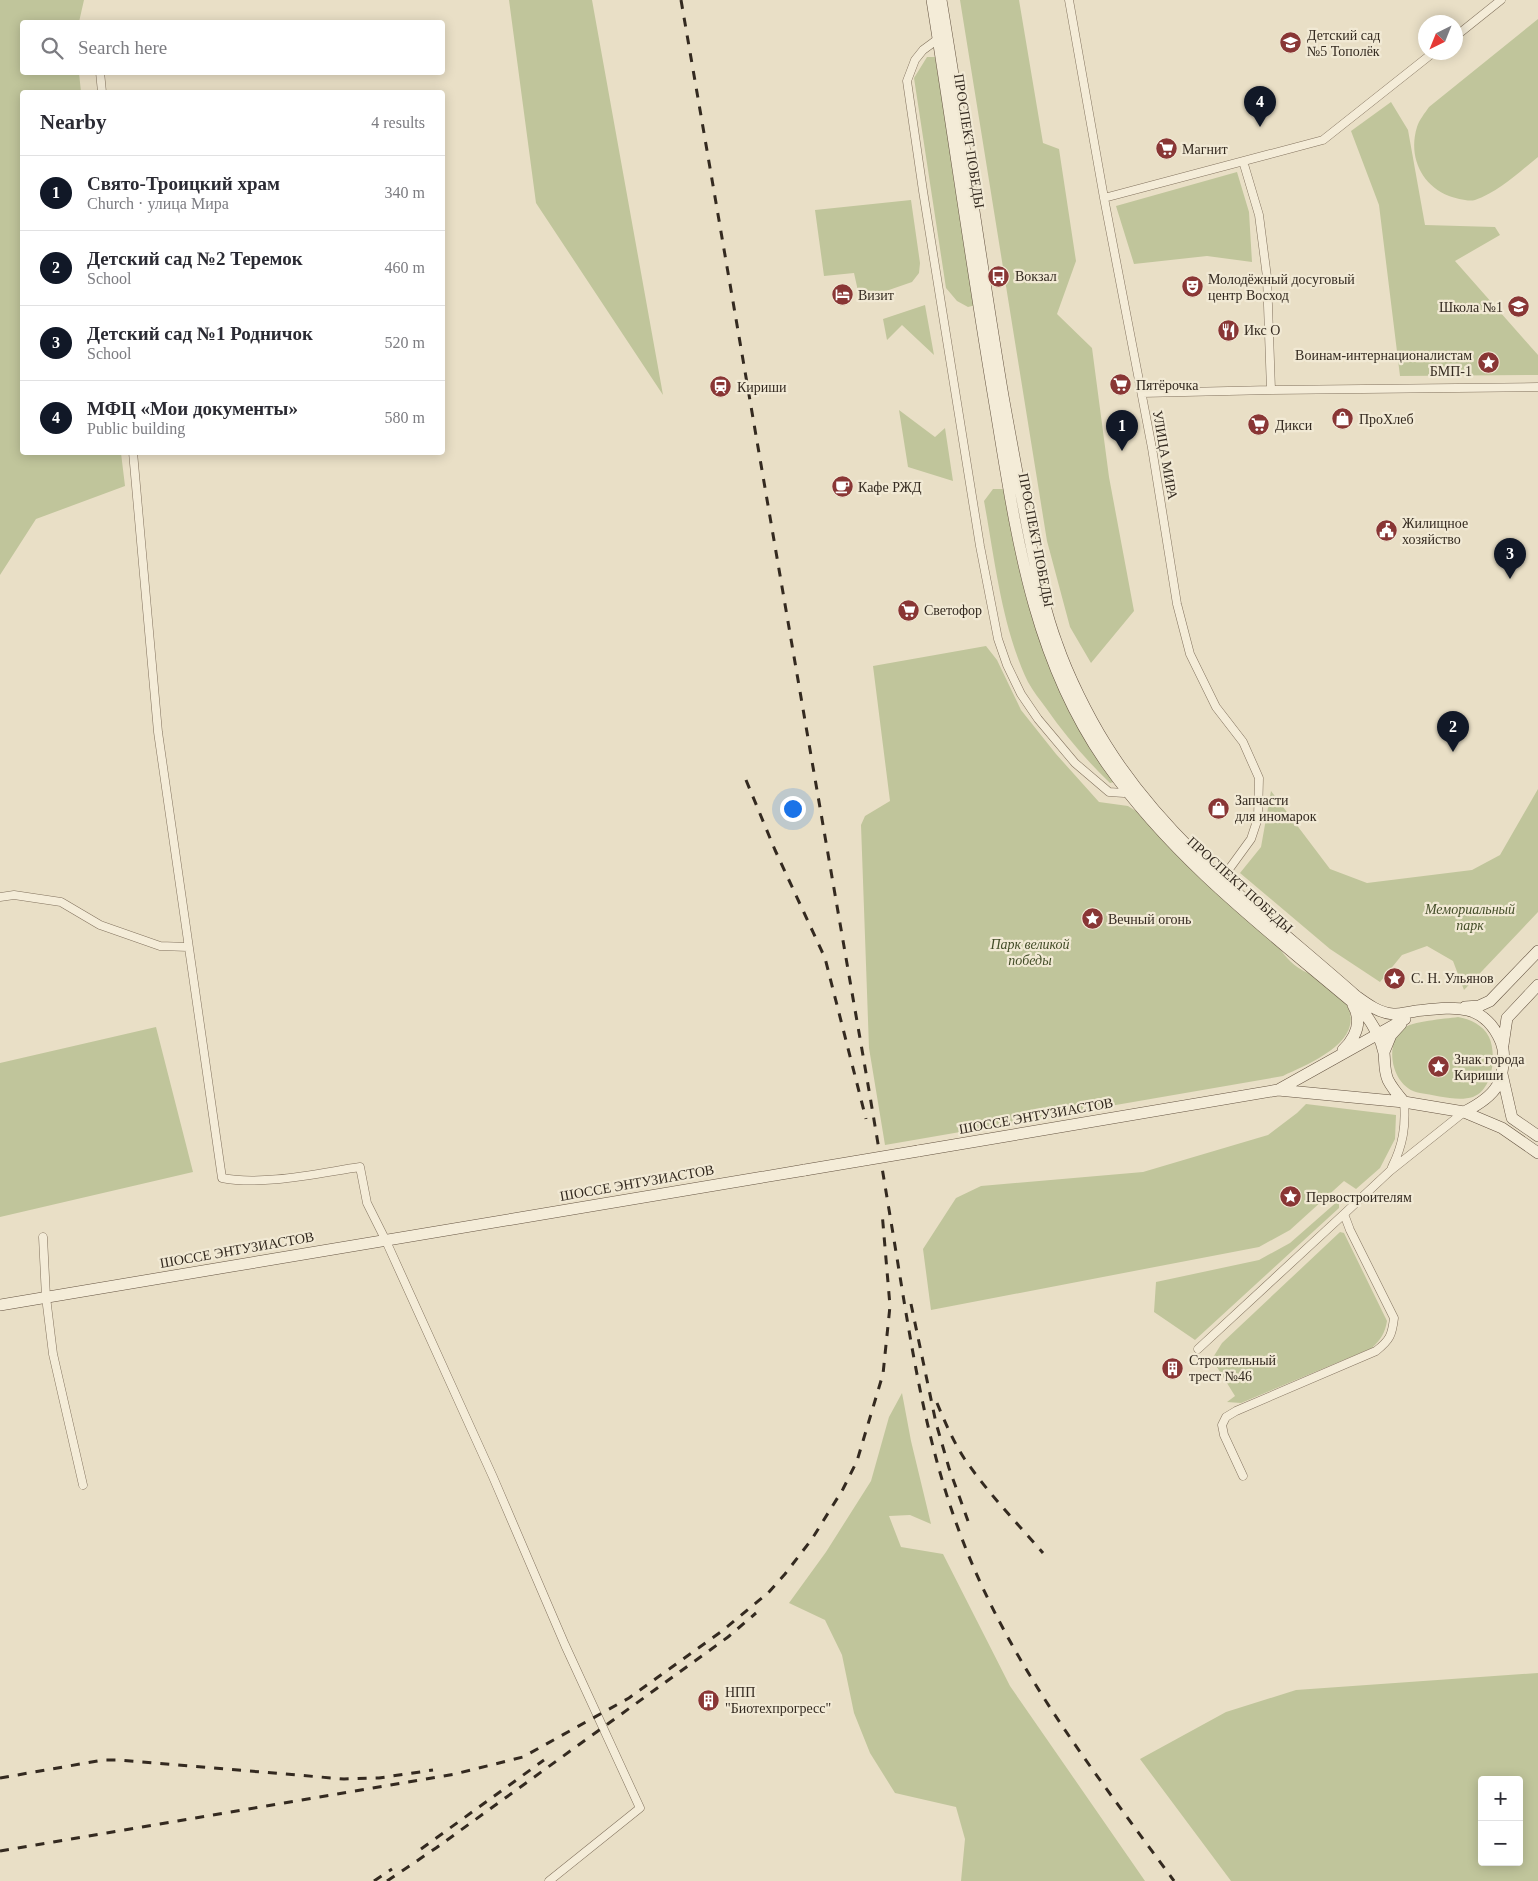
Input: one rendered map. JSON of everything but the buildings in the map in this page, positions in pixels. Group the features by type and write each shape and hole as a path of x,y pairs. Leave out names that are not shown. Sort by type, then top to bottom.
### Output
{"main road":[{"name":"ПРОСПЕКТ ПОБЕДЫ","path":"932,0 985,342 1020,549 1031,598 1053,665 1073,707 1103,757 1128,791 1179,850 1353,998"},
{"name":"ПРОСПЕКТ ПОБЕДЫ","path":"941,0 1018,485 1040,588 1054,637 1066,668 1106,744 1131,780 1219,883"},
{"path":"1353,998 1394,1014 1479,1006 1490,1001 1538,951"},
{"path":"1538,985 1507,1018 1502,1074 1512,1118 1538,1136"},
{"path":"1353,998 1372,1023 1384,1052 1388,1078 1404,1102"},
{"path":"1338,1056 1352,1041 1357,1032 1358,1020 1353,998"},
{"path":"1460,1008 1475,1012 1489,1022 1503,1047"},
{"path":"1278,1090 1405,1019 1426,1010"},
{"path":"1384,1052 1391,1035 1405,1019"},
{"path":"1464,1112 1485,1099 1496,1087 1502,1074"},
{"path":"1278,1090 1404,1102 1464,1112 1502,1128 1538,1153"},
{"name":"ШОССЕ ЭНТУЗИАСТОВ","path":"0,1305 1278,1090"}],"street":[{"name":"УЛИЦА МИРА","path":"1069,0 1104,198 1142,393 1177,604 1190,654 1216,707 1243,742 1259,778 1258,818 1251,839 1219,883"},
{"path":"1463,30 1501,0"},
{"path":"938,39 923,50 915,60 907,81 972,500 998,639 1007,665 1021,694 1050,734 1075,763 1109,792 1124,793 1128,791"},
{"path":"1104,198 1323,140 1424,60"},
{"path":"100,75 102,90"},
{"path":"1243,161 1259,215 1267,278 1271,390"},
{"path":"1142,393 1538,387"},
{"path":"133,455 158,732 222,1178 246,1181 360,1167 367,1203 493,1476 602,1728 640,1808 549,1881"},
{"path":"0,897 14,895 60,902 100,925 160,946 188,947"},
{"path":"1390,1170 1404,1136 1404,1102"},
{"path":"1198,1349 1390,1170 1464,1112"},
{"path":"1243,1476 1224,1435 1222,1425 1226,1417 1376,1351 1388,1342 1393,1330 1394,1318 1350,1230 1344,1214"},
{"path":"43,1237 46,1297 53,1354 83,1484"}],"green space":[{"path":"0,0 84,0 79,20 20,20 20,75 79,75 81,90 20,90 20,455 121,455 125,486 36,519 0,575"},
{"path":"509,0 592,0 663,395 536,203"},
{"path":"960,0 1019,0 1043,143 1059,149 1076,261 1057,314 1092,348 1109,477 1134,611 1091,663 1070,627 1047,541"},
{"path":"1538,19 1538,157 1500,187 1475,200 1458,199 1439,191 1424,177 1416,159 1415,138 1421,119 1429,107"},
{"path":"927,57 935,57 976,305 968,307 957,301 946,288 914,78"},
{"path":"1391,102 1408,130 1425,225 1495,227 1500,235 1455,261 1538,355 1538,375 1400,376 1379,205 1351,131"},
{"path":"1237,172 1249,212 1252,262 1207,256 1134,264 1116,206"},
{"path":"911,200 920,263 919,273 912,282 860,300 854,273 824,276 815,210"},
{"path":"925,305 934,355 902,325 887,340 883,319"},
{"path":"899,410 935,437 945,428 953,481 908,467"},
{"path":"993,489 1008,489 1014,542 1114,782 1110,783 1101,774 1060,728 1028,682 1019,661 1000,594 984,501"},
{"name":"Парк великой победы","path":"986,646 997,660 1021,710 1056,754 1099,802 1128,806 1139,813 1276,943 1298,968 1316,976 1345,1002 1351,1018 1349,1030 1342,1041 1332,1050 1283,1076 885,1145 869,1048 861,825 865,816 890,801 873,666"},
{"name":"Мемориальный парк","path":"1538,789 1538,912 1464,990 1453,961 1427,946 1402,955 1380,982 1330,949 1240,873 1261,847 1271,791 1330,869 1367,883 1472,870 1500,855"},
{"path":"1458,1017 1476,1023 1489,1037 1493,1062 1492,1071 1485,1087 1473,1097 1460,1099 1446,1098 1411,1090 1397,1076 1394,1066 1392,1056 1396,1037 1402,1029 1413,1024"},
{"path":"156,1027 193,1172 0,1217 0,1063"},
{"path":"1306,1104 1396,1115 1395,1139 1380,1168 1356,1189 1344,1181 1290,1230 1259,1247 931,1310 923,1249 956,1198 981,1186 1143,1172 1268,1135"},
{"path":"1339,1200 1339,1208 1195,1340 1154,1312 1156,1282 1259,1260 1290,1243"},
{"path":"1340,1232 1344,1233 1387,1321 1380,1339 1372,1348 1241,1403 1227,1402 1235,1396 1212,1359 1222,1343"},
{"path":"902,1393 911,1441 931,1524 910,1515 889,1516 901,1547 943,1554 1010,1686 1145,1881 961,1881 965,1839 956,1807 895,1793 870,1753 854,1713 842,1655 825,1620 789,1603 826,1552 871,1481 889,1417"},
{"path":"1538,1673 1538,1881 1231,1881 1140,1759 1226,1712 1296,1690"}],"railway":[{"path":"681,0 908,1327 921,1395 937,1462 958,1528 978,1577 1026,1669 1082,1755 1174,1881"},
{"path":"746,780 775,850 825,958 866,1119"},
{"path":"0,1851 455,1774 523,1757 629,1698 722,1631 768,1593 785,1574 812,1539 843,1489 857,1461 883,1374 890,1306 882,1212"},
{"path":"911,1304 936,1423 949,1468 968,1521"},
{"path":"937,1403 953,1438 973,1471 1043,1553"},
{"path":"387,1881 436,1848 728,1637 756,1613"},
{"path":"0,1778 103,1760 344,1779 379,1778 433,1770"},
{"path":"421,1849 544,1760"},
{"path":"374,1881 392,1869"}],"place":[{"name":"Детский сад №5 Тополёк","path":"1291,43"},
{"name":"МФЦ «Мои документы»","path":"1260,127"},
{"name":"Магнит","path":"1166,149"},
{"name":"Вокзал","path":"999,276"},
{"name":"Молодёжный досуговый центр Восход","path":"1192,287"},
{"name":"Визит","path":"842,295"},
{"name":"Школа №1","path":"1519,307"},
{"name":"Икс О","path":"1228,330"},
{"name":"Воинам-интернационалистам БМП-1","path":"1488,363"},
{"name":"Пятёрочка","path":"1120,385"},
{"name":"Кириши","path":"721,387"},
{"name":"ПроХлеб","path":"1343,419"},
{"name":"Дикси","path":"1259,425"},
{"name":"Свято-Троицкий храм","path":"1122,451"},
{"name":"Кафе РЖД","path":"842,487"},
{"name":"Жилищное хозяйство","path":"1386,531"},
{"name":"Детский сад №1 Родничок","path":"1510,579"},
{"name":"Светофор","path":"908,610"},
{"name":"Детский сад №2 Теремок","path":"1453,752"},
{"name":"Запчасти для иномарок","path":"1219,808"},
{"name":"Вечный огонь","path":"1092,919"},
{"name":"С. Н. Ульянов","path":"1395,978"},
{"name":"Знак города Кириши","path":"1438,1067"},
{"name":"Первостроителям","path":"1290,1197"},
{"name":"Строительный трест №46","path":"1173,1368"},
{"name":"НПП \"Биотехпрогресс\"","path":"709,1700"}]}
